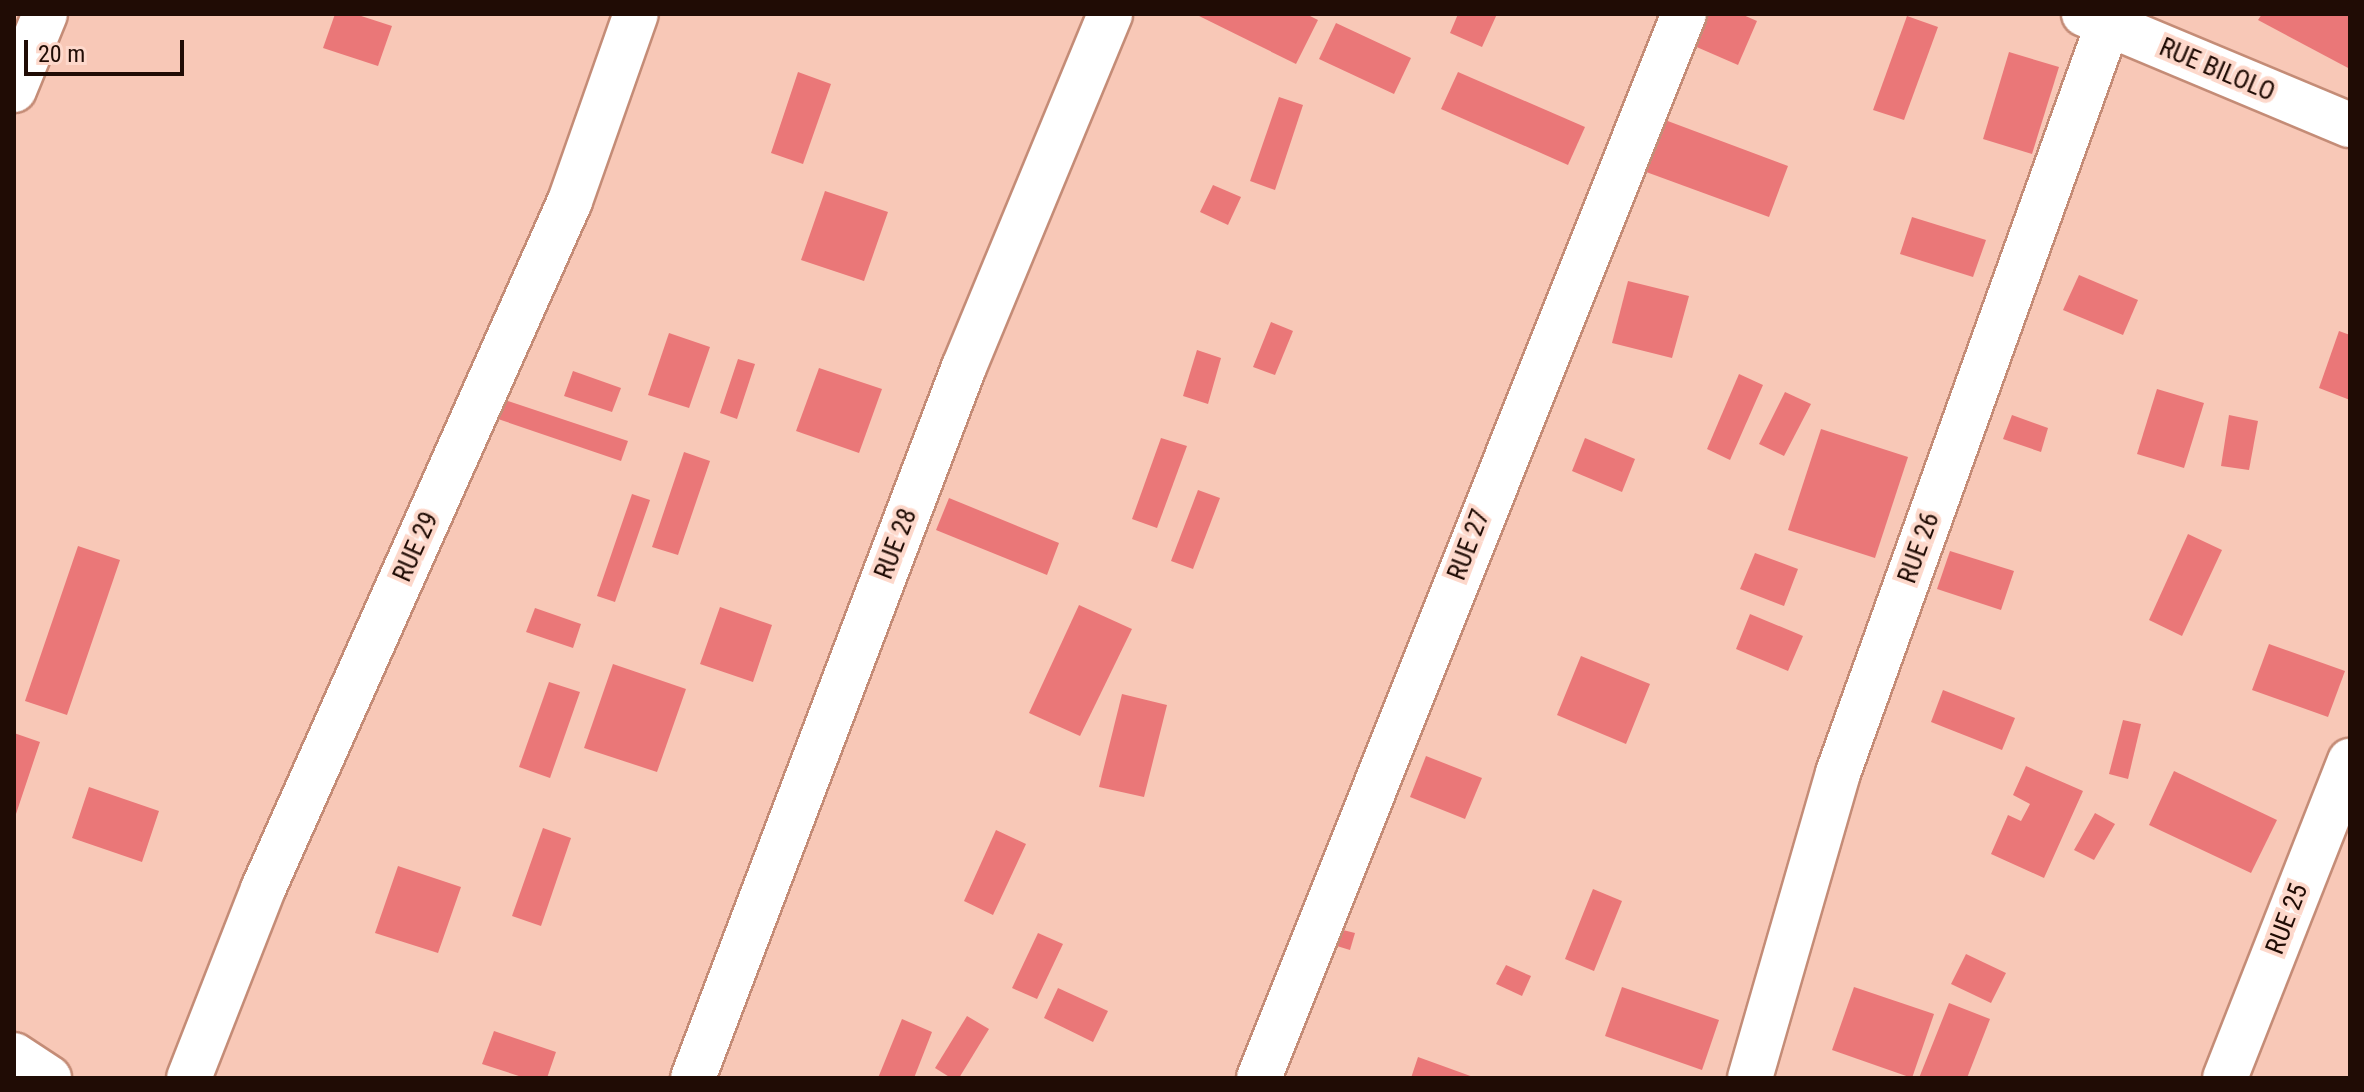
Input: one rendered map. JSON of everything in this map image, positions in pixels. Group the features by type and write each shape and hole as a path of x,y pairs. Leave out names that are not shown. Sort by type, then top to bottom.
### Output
{"street":[{"path":"14,90 45,14"},
{"name":"RUE 29","path":"189,1078 263,889 570,201 636,14"},
{"name":"RUE 28","path":"693,1078 958,382 1110,14"},
{"name":"RUE 27","path":"1259,1078 1684,14"},
{"name":"RUE BILOLO","path":"2096,19 2350,125"},
{"name":"RUE 26","path":"1750,1078 1838,773 2096,19"},
{"name":"RUE 25","path":"2225,1078 2350,761"},
{"path":"14,1055 49,1078"}],"building":[{"path":"335,14 355,14 392,26 378,66 323,48"},
{"path":"1195,14 1306,14 1318,20 1296,64"},
{"path":"1458,14 1497,14 1482,47 1450,33"},
{"path":"1706,14 1741,14 1757,21 1738,65 1692,45"},
{"path":"2262,14 2350,14 2350,69 2258,20"},
{"path":"1907,16 1938,27 1904,120 1873,110"},
{"path":"1336,23 1411,58 1394,94 1319,59"},
{"path":"2009,52 2059,67 2032,154 1983,139"},
{"path":"798,72 831,84 803,164 771,153"},
{"path":"1458,72 1585,127 1568,165 1441,109"},
{"path":"1279,97 1303,105 1275,190 1250,181"},
{"path":"1657,117 1788,166 1769,217 1638,169"},
{"path":"1213,185 1241,197 1228,225 1200,212"},
{"path":"825,191 888,212 864,281 801,260"},
{"path":"1912,217 1986,240 1973,277 1900,254"},
{"path":"2079,275 2138,300 2123,335 2063,310"},
{"path":"1628,281 1689,296 1672,358 1612,343"},
{"path":"1271,322 1293,331 1275,375 1253,367"},
{"path":"2339,331 2350,335 2350,400 2319,388"},
{"path":"669,333 710,347 689,408 648,395"},
{"path":"1197,350 1221,358 1208,404 1183,396"},
{"path":"738,359 755,364 737,419 720,413"},
{"path":"819,368 882,389 859,453 796,431"},
{"path":"573,371 621,388 612,412 564,396"},
{"path":"1739,374 1763,385 1730,460 1707,449"},
{"path":"2157,389 2204,403 2184,468 2137,454"},
{"path":"1785,392 1811,404 1784,456 1759,444"},
{"path":"505,400 628,441 621,461 498,419"},
{"path":"2012,415 2048,428 2041,452 2003,439"},
{"path":"2229,415 2258,421 2249,470 2221,466"},
{"path":"1821,429 1908,457 1875,558 1788,530"},
{"path":"1161,438 1187,446 1157,528 1132,519"},
{"path":"1585,438 1635,459 1622,492 1572,471"},
{"path":"684,452 710,461 678,555 652,547"},
{"path":"1198,490 1220,498 1193,569 1171,561"},
{"path":"632,494 650,500 615,602 597,596"},
{"path":"949,498 1059,543 1047,575 936,530"},
{"path":"2188,534 2222,550 2182,636 2149,620"},
{"path":"78,546 120,560 67,715 25,701"},
{"path":"1950,551 2014,571 2001,610 1937,589"},
{"path":"1755,553 1798,569 1784,606 1740,589"},
{"path":"1079,605 1132,629 1080,736 1029,713"},
{"path":"720,607 772,625 753,682 700,664"},
{"path":"535,608 581,624 573,648 526,632"},
{"path":"1750,614 1803,636 1788,671 1736,649"},
{"path":"2269,644 2345,671 2328,717 2252,690"},
{"path":"1581,656 1650,684 1626,744 1557,715"},
{"path":"613,664 686,689 657,772 584,748"},
{"path":"549,682 580,692 550,778 519,767"},
{"path":"1943,690 2015,718 2002,750 1931,722"},
{"path":"1122,694 1167,705 1144,797 1099,787"},
{"path":"2123,720 2141,724 2128,779 2109,774"},
{"path":"14,733 40,742 15,817 14,817"},
{"path":"1426,756 1482,778 1465,819 1410,797"},
{"path":"2026,766 2083,791 2044,878 1991,854 2008,815 2021,821 2030,804 2013,795"},
{"path":"2174,771 2277,820 2251,873 2149,825"},
{"path":"89,787 159,811 142,862 72,838"},
{"path":"2095,813 2115,824 2094,860 2074,850"},
{"path":"543,828 571,838 541,926 512,916"},
{"path":"996,830 1026,844 993,915 964,901"},
{"path":"398,866 461,887 438,953 375,933"},
{"path":"1593,889 1622,901 1594,971 1565,959"},
{"path":"1331,927 1355,933 1350,950 1327,943"},
{"path":"1038,933 1063,944 1037,999 1012,988"},
{"path":"1966,954 2006,973 1991,1003 1951,984"},
{"path":"1506,965 1531,976 1522,996 1496,984"},
{"path":"1622,987 1719,1020 1702,1070 1605,1036"},
{"path":"1854,987 1934,1014 1912,1078 1832,1050"},
{"path":"1058,988 1108,1011 1093,1042 1044,1018"},
{"path":"1949,1003 1990,1019 1967,1078 1919,1078"},
{"path":"967,1016 989,1029 959,1078 951,1078 935,1068"},
{"path":"902,1019 932,1032 914,1078 878,1078"},
{"path":"494,1031 556,1052 547,1078 525,1078 482,1064"},
{"path":"1418,1057 1476,1078 1411,1078"}]}
